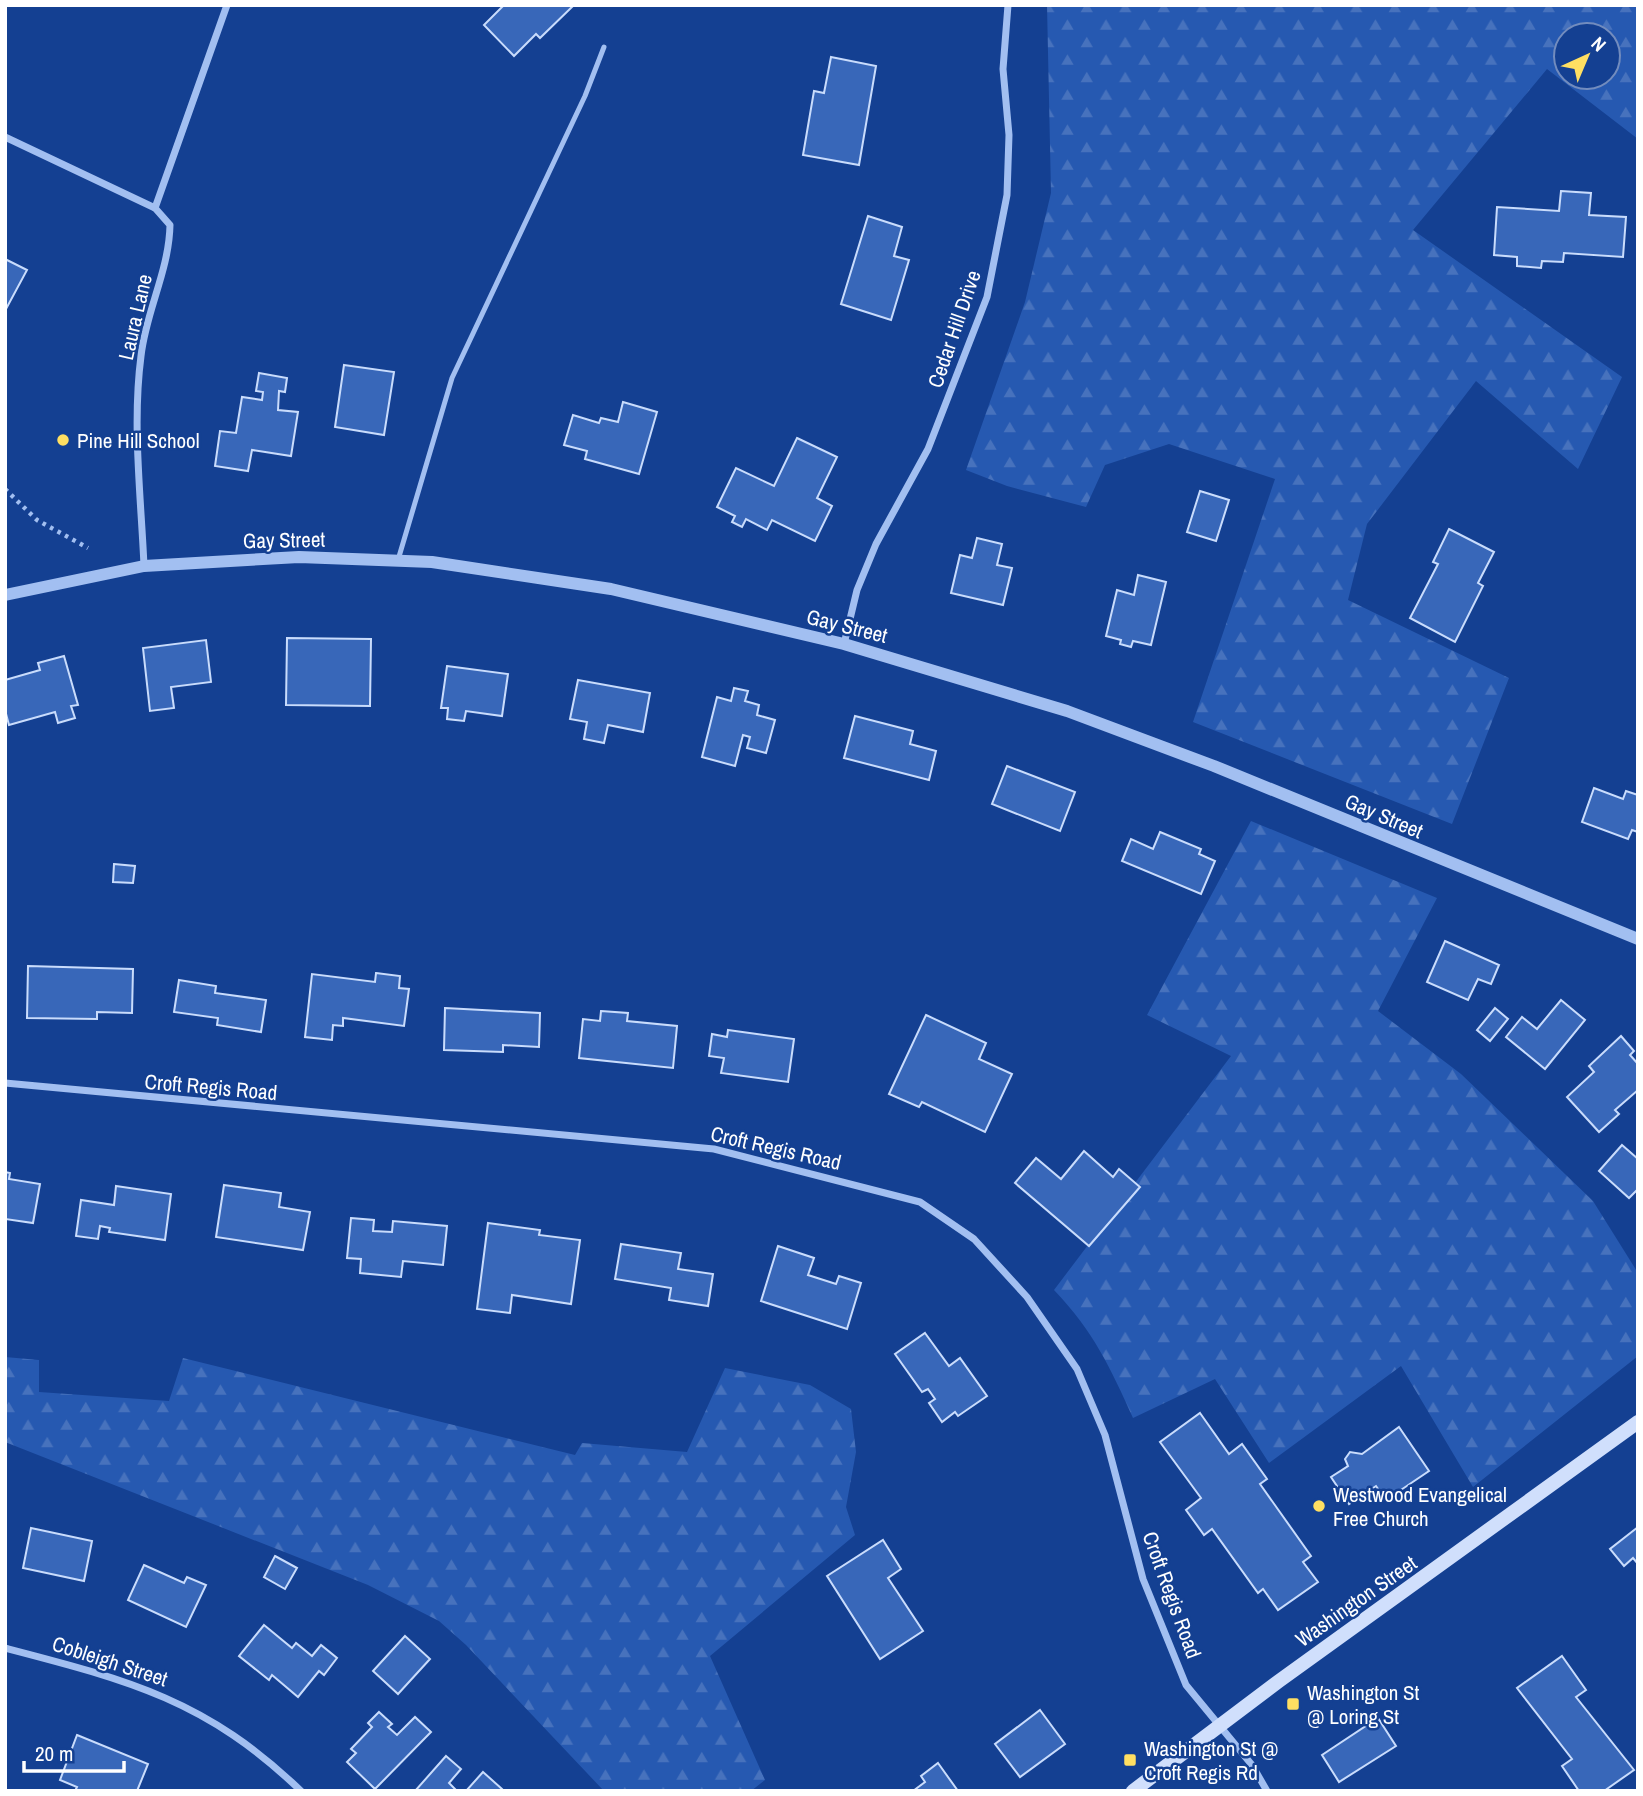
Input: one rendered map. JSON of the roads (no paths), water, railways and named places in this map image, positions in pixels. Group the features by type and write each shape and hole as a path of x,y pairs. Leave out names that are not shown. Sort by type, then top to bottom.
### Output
{"main road":[{"name":"Washington Street","path":"1133,1791 1638,1422"}],"street":[{"path":"5,137 155,208 227,5"},
{"name":"Cedar Hill Drive","path":"844,644 857,590 876,544 928,449 987,296 1007,195 1009,135 1003,69 1008,5"},
{"name":"Laura Lane","path":"144,566 138,398 141,353 170,237 170,225 155,208"},
{"name":"Gay Street","path":"5,595 144,566 299,557 432,562 611,589 844,644 1067,711 1214,766 1638,939"},
{"name":"Croft Regis Road","path":"5,1083 714,1149 919,1202 974,1239 1027,1297 1077,1369 1105,1435 1143,1578 1186,1685 1252,1765 1267,1791"},
{"name":"Cobleigh Street","path":"5,1648 124,1680 161,1694 232,1733 301,1791"}],"lane":[{"path":"398,560 452,377 585,96 604,47"}],"place":[{"name":"Pine Hill School","path":"63,440"},
{"name":"Westwood Evangelical Free Church","path":"1319,1506"},
{"name":"Washington St @ Loring St","path":"1293,1704"},
{"name":"Washington St @ Croft Regis Rd","path":"1130,1760"}]}
